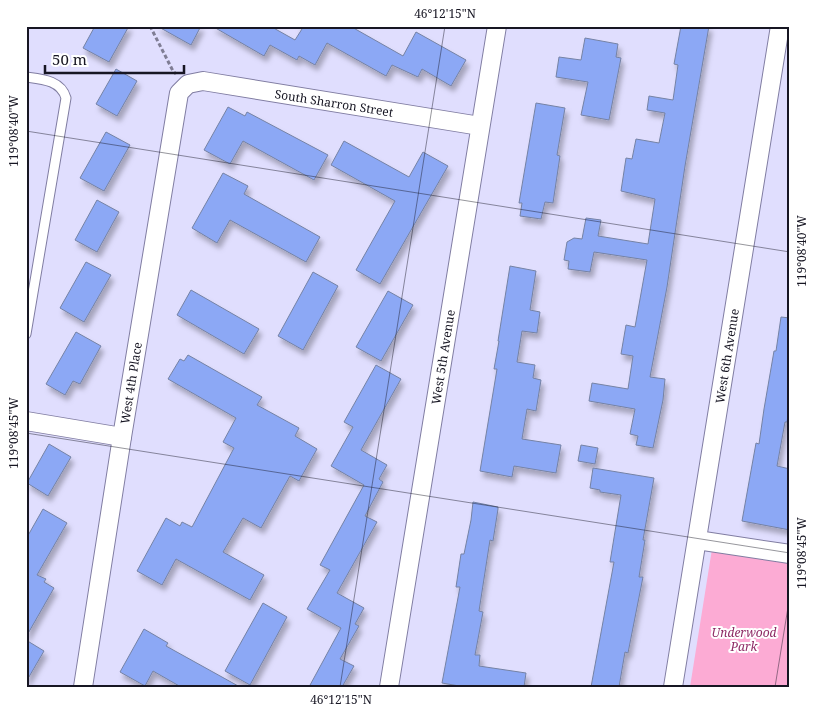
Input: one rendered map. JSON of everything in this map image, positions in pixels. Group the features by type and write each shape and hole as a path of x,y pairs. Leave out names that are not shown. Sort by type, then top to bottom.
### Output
{"street":[{"name":"West 5th Avenue","path":"389,687 497,26"},
{"name":"West 6th Avenue","path":"673,687 780,26"},
{"name":"South Sharron Street","path":"188,84 203,81 480,126"},
{"name":"West 4th Place","path":"83,687 179,94 188,84"},
{"path":"26,421 122,437"},
{"path":"697,540 790,554"}],"lane":[{"path":"26,77 53,82 64,91 66,98 26,334"}],"path":[{"path":"150,26 173,71 188,84"}],"green space":[{"name":"Underwood Park","path":"712,549 790,560 790,687 690,687"}],"building":[{"path":"95,26 129,26 109,62 83,48"},
{"path":"157,26 201,26 191,45"},
{"path":"212,26 270,26 295,40 302,29 297,26 350,26 403,56 416,32 466,60 451,86 422,69 418,77 392,65 386,76 327,43 315,65 299,56 297,60 270,45 264,56"},
{"path":"681,26 709,26 667,287 650,377 665,379 663,400 653,448 636,445 638,436 630,434 635,409 589,401 592,383 628,389 633,356 621,354 626,325 635,327 647,260 594,252 590,272 568,269 569,261 564,260 567,242 574,238 582,239 586,218 601,220 598,236 648,244 655,199 621,191 626,158 632,159 636,139 659,143 665,113 647,110 649,96 673,100 678,65 674,64"},
{"path":"585,38 618,44 616,57 621,58 609,120 581,115 588,82 556,77 559,57 581,60"},
{"path":"116,69 137,81 117,116 96,104"},
{"path":"536,103 565,108 557,155 560,156 553,203 545,202 541,219 520,216 522,203 519,203"},
{"path":"228,107 245,116 247,112 328,155 314,180 243,141 230,164 204,150"},
{"path":"106,132 130,145 104,191 80,178"},
{"path":"344,141 409,177 423,152 448,166 380,284 356,270 395,201 331,165"},
{"path":"223,173 248,186 244,194 320,237 306,262 230,220 217,243 192,228"},
{"path":"97,200 119,212 97,252 75,240"},
{"path":"86,262 111,275 84,322 60,308"},
{"path":"510,266 536,271 530,310 540,312 537,333 522,331 517,362 535,365 533,378 541,380 536,411 527,409 522,439 561,445 556,473 514,466 512,477 480,471 497,369 494,369"},
{"path":"313,272 338,286 303,350 278,336"},
{"path":"191,290 259,329 244,354 177,315"},
{"path":"388,291 413,305 381,361 356,347"},
{"path":"781,317 790,318 790,404 777,466 790,469 790,530 742,521 756,443 759,444"},
{"path":"76,332 101,346 80,384 73,381 65,395 46,384"},
{"path":"188,355 262,397 257,405 299,428 295,436 317,449 299,481 290,476 261,528 243,518 223,552 264,575 250,600 176,559 162,585 137,571 166,518 180,526 182,522 192,527 234,448 223,442 236,418 168,379 180,359 184,361"},
{"path":"376,365 401,379 361,450 387,465 379,479 383,482 365,516 377,522 337,593 364,608 355,624 359,626 340,659 354,666 342,687 309,687 341,628 307,609 330,570 320,565 364,485 331,466 353,427 344,422"},
{"path":"49,444 71,457 48,496 27,483"},
{"path":"581,445 598,448 595,464 578,461"},
{"path":"593,468 654,478 643,540 645,540 639,577 643,577 628,653 625,652 619,687 591,687 614,562 610,562 621,495 600,492 600,490 590,488"},
{"path":"473,502 498,507 493,541 490,540 479,611 483,612 475,655 480,655 479,666 526,673 524,687 465,687 442,683 460,587 456,587 461,554 464,554"},
{"path":"43,509 67,523 37,575 46,579 44,582 54,588 26,637 26,539"},
{"path":"263,603 287,617 250,685 225,671"},
{"path":"144,629 168,643 166,646 240,687 181,687 153,671 145,686 120,672"},
{"path":"26,640 44,651 26,682"}]}
